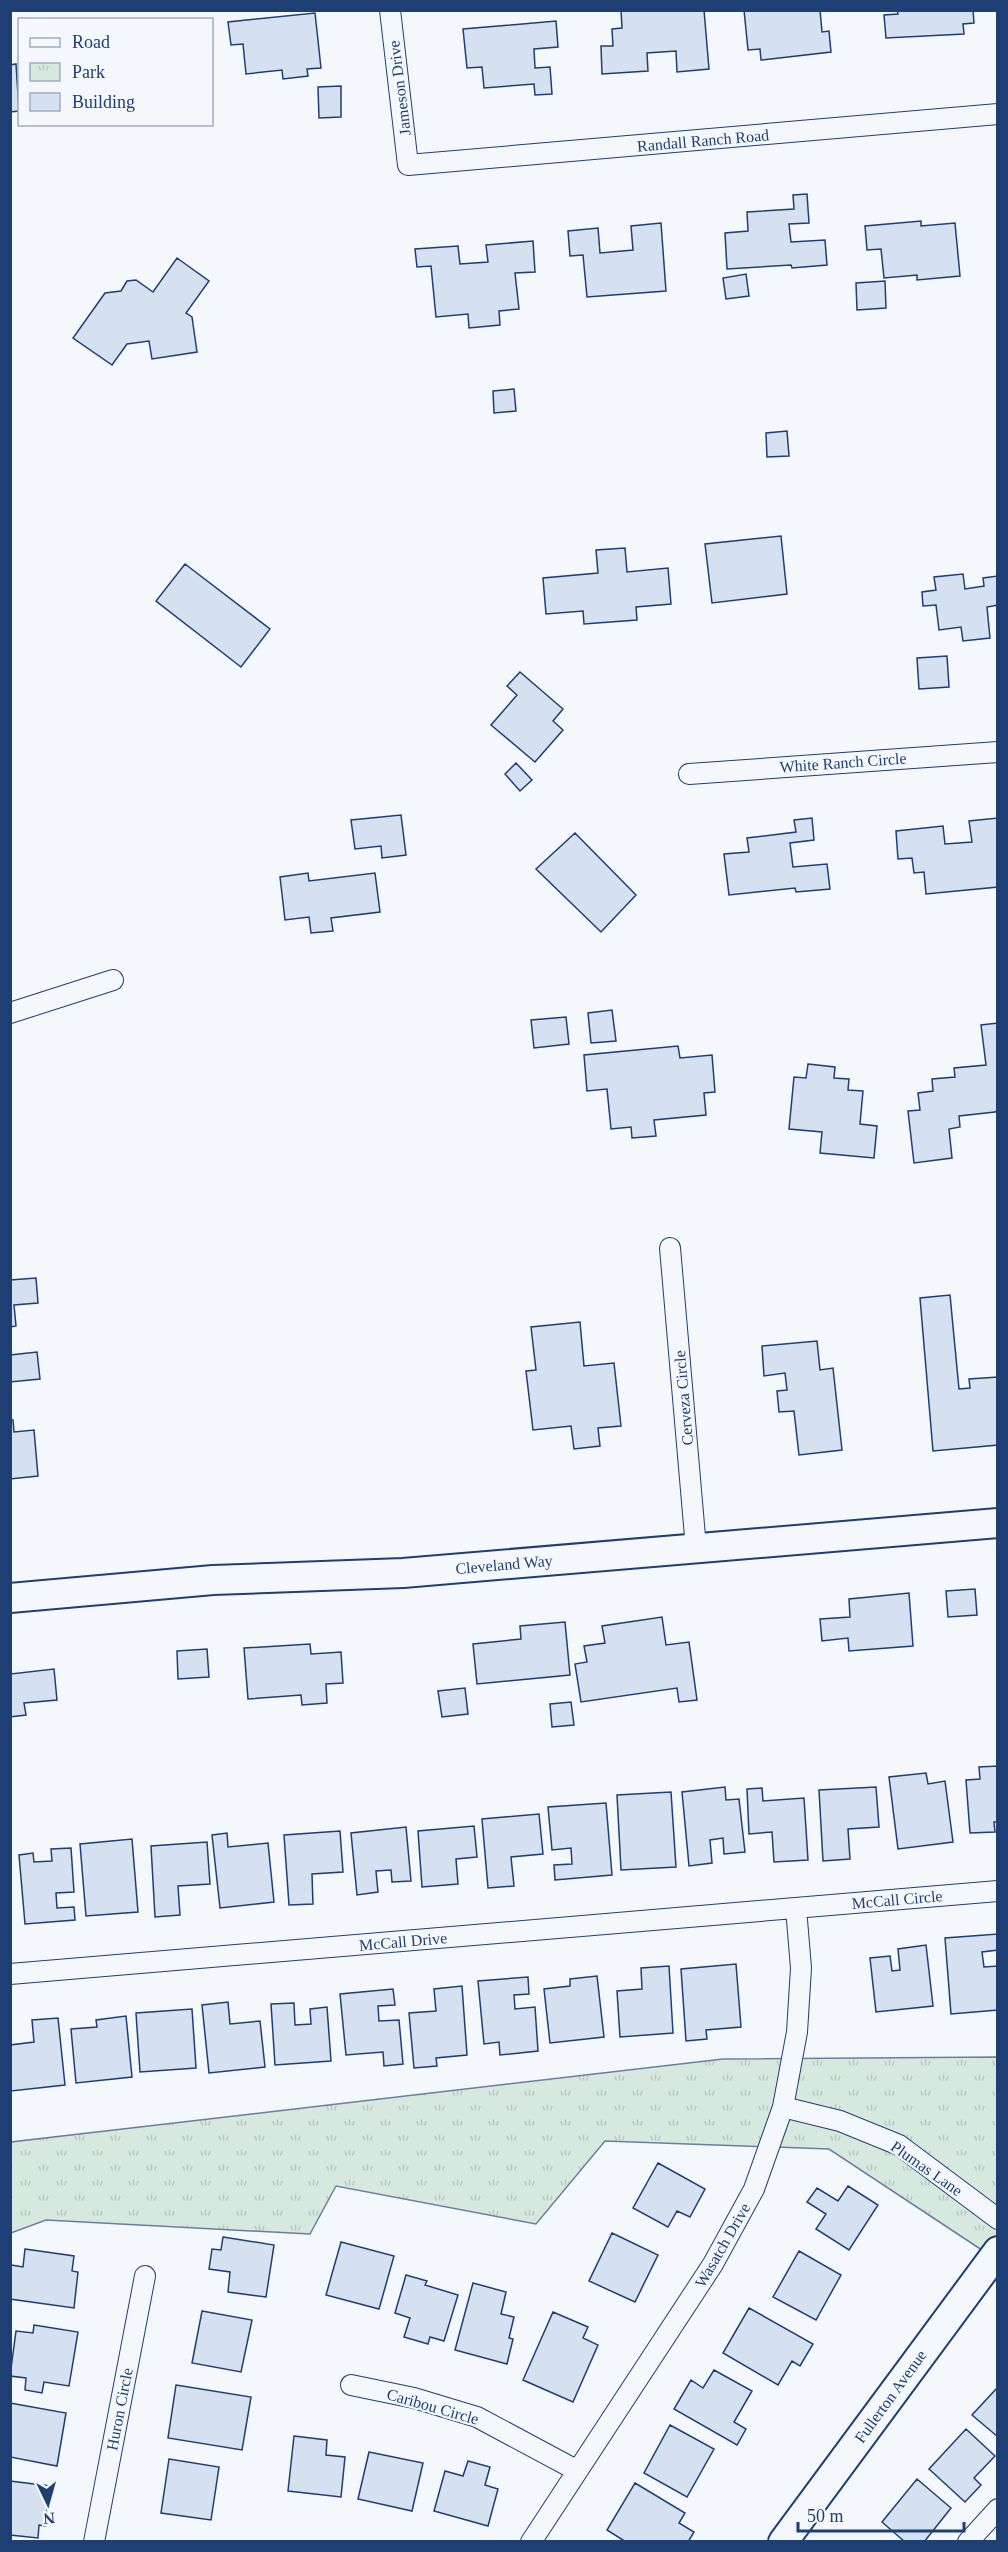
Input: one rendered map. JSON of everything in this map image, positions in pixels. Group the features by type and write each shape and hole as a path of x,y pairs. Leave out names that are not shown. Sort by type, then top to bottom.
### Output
{"street":[{"name":"Jameson Drive","path":"390,10 408,165"},
{"name":"Randall Ranch Road","path":"408,165 998,114"},
{"name":"White Ranch Circle","path":"689,774 998,752"},
{"path":"10,1013 113,980"},
{"name":"Cerveza Circle","path":"670,1248 696,1548"},
{"name":"Cleveland Way","path":"10,1598 213,1580 403,1573 998,1523"},
{"name":"McCall Circle","path":"796,1908 998,1892"},
{"name":"McCall Drive","path":"10,1974 796,1908"},
{"name":"Wasatch Drive","path":"531,2541 713,2265 754,2189 783,2107 798,2021 801,1968 796,1908"},
{"name":"Plumas Lane","path":"783,2107 840,2121 899,2145 998,2219"},
{"name":"Fullerton Avenue","path":"783,2541 998,2251"},
{"name":"Huron Circle","path":"94,2541 145,2276"},
{"name":"Caribou Circle","path":"351,2385 414,2398 477,2417 576,2470"},
{"path":"968,2541 998,2509"}],"green space":[{"path":"997,2057 997,2260 829,2149 605,2141 536,2224 336,2186 310,2234 46,2220 11,2233 11,2142 723,2059"}],"building":[{"path":"621,10 704,10 709,69 677,72 676,51 647,53 648,71 602,74 601,46 613,46 612,29 622,28"},
{"path":"744,10 820,10 822,32 829,31 831,52 761,60 760,49 748,50"},
{"path":"897,10 973,10 974,23 963,24 964,34 886,38 884,15 898,14"},
{"path":"315,13 321,68 307,69 308,76 283,79 282,70 246,74 243,44 231,45 228,22"},
{"path":"556,21 558,47 534,49 535,68 550,67 552,94 535,95 534,84 484,88 482,67 467,68 463,29"},
{"path":"16,64 18,111 10,112 10,65"},
{"path":"341,86 341,117 319,118 318,87"},
{"path":"807,194 809,223 789,224 791,242 825,240 827,265 727,269 725,233 748,231 747,212 794,209 793,195"},
{"path":"921,221 921,226 955,223 960,276 917,280 917,275 884,278 881,249 867,250 865,226"},
{"path":"661,223 666,291 587,297 583,255 570,256 568,231 598,228 600,253 633,250 631,226"},
{"path":"533,241 535,272 515,273 519,309 499,311 500,325 469,328 468,314 436,317 431,266 417,267 415,249 458,246 460,264 488,262 486,245"},
{"path":"177,258 209,281 186,313 192,317 197,352 152,359 149,341 127,344 112,365 73,338 105,293 121,291 127,281 136,280 153,292"},
{"path":"746,274 749,296 726,299 723,278"},
{"path":"885,281 886,308 857,310 856,283"},
{"path":"514,389 516,411 494,413 493,391"},
{"path":"787,431 789,456 767,457 766,433"},
{"path":"781,536 787,594 712,603 705,544"},
{"path":"625,548 627,572 668,568 671,604 636,607 637,620 584,624 583,611 546,614 543,578 598,573 596,550"},
{"path":"185,564 270,629 241,667 156,601"},
{"path":"963,574 965,589 984,586 983,578 998,576 998,605 987,607 990,638 963,641 961,627 939,630 936,605 923,606 922,592 936,590 934,577"},
{"path":"947,656 949,687 919,689 917,658"},
{"path":"520,672 563,709 553,721 563,730 535,762 491,725 517,695 507,686"},
{"path":"516,763 532,780 520,791 505,774"},
{"path":"401,815 406,855 382,858 381,846 355,849 351,820"},
{"path":"812,818 814,840 790,843 793,867 827,864 830,889 796,892 795,888 729,895 724,854 749,852 747,838 796,832 794,820"},
{"path":"998,818 998,887 926,894 924,872 914,873 912,858 898,859 896,831 943,826 945,844 972,842 969,821"},
{"path":"575,833 636,895 601,932 536,869"},
{"path":"308,873 309,881 375,873 380,912 331,918 333,931 311,933 309,917 285,920 280,877"},
{"path":"612,1010 616,1041 591,1043 588,1013"},
{"path":"566,1017 569,1044 534,1048 531,1020"},
{"path":"998,1023 998,1110 959,1116 960,1127 949,1129 952,1158 914,1163 908,1111 920,1110 918,1093 933,1091 932,1079 955,1077 954,1068 986,1065 981,1025"},
{"path":"678,1046 680,1058 712,1055 715,1092 704,1093 706,1115 654,1120 656,1136 632,1138 631,1127 611,1129 607,1089 587,1091 584,1055"},
{"path":"808,1064 835,1067 834,1078 849,1079 848,1090 863,1091 860,1124 877,1126 874,1158 820,1153 822,1132 789,1129 794,1077 806,1078"},
{"path":"36,1278 38,1303 14,1305 16,1326 10,1327 10,1280"},
{"path":"950,1295 959,1389 970,1388 969,1379 998,1377 998,1445 933,1451 920,1298"},
{"path":"580,1322 584,1366 614,1363 621,1426 598,1428 600,1446 574,1449 571,1426 533,1430 526,1371 536,1370 531,1327"},
{"path":"817,1341 820,1370 833,1368 842,1450 799,1455 794,1411 779,1412 777,1391 787,1390 785,1373 764,1376 762,1346"},
{"path":"37,1352 40,1379 10,1382 10,1355"},
{"path":"10,1420 13,1420 14,1432 34,1430 38,1476 10,1479"},
{"path":"975,1589 977,1615 948,1617 946,1591"},
{"path":"909,1593 913,1646 849,1651 848,1638 822,1641 820,1619 850,1617 849,1599"},
{"path":"662,1617 666,1645 689,1642 697,1700 679,1702 677,1688 581,1702 575,1664 587,1662 584,1646 605,1643 602,1626"},
{"path":"565,1622 570,1675 477,1684 473,1644 521,1639 520,1626"},
{"path":"310,1644 311,1654 341,1652 343,1683 326,1684 327,1703 302,1705 301,1695 248,1699 244,1648"},
{"path":"207,1649 209,1677 178,1679 177,1651"},
{"path":"10,1669 11,1674 54,1669 57,1700 24,1703 26,1715 10,1717"},
{"path":"465,1688 468,1714 442,1717 438,1691"},
{"path":"571,1702 574,1725 552,1727 550,1704"},
{"path":"998,1766 998,1822 994,1822 995,1832 970,1833 966,1780 980,1779 979,1767"},
{"path":"926,1773 928,1784 945,1781 953,1842 898,1849 889,1777"},
{"path":"725,1787 726,1800 739,1799 745,1852 724,1854 723,1838 710,1840 712,1863 689,1866 682,1792"},
{"path":"876,1787 879,1827 848,1829 850,1859 823,1861 819,1790"},
{"path":"762,1788 763,1801 804,1798 808,1860 774,1862 772,1832 749,1834 747,1789"},
{"path":"671,1792 676,1867 621,1870 617,1795"},
{"path":"606,1803 612,1875 555,1880 554,1865 572,1864 571,1848 552,1850 548,1807"},
{"path":"539,1814 543,1854 511,1857 514,1886 488,1888 482,1819"},
{"path":"474,1826 477,1857 456,1859 458,1884 422,1887 418,1831"},
{"path":"406,1827 411,1881 392,1882 391,1870 376,1871 378,1892 357,1895 351,1833"},
{"path":"340,1831 343,1872 312,1874 313,1904 289,1905 284,1835"},
{"path":"227,1833 228,1847 268,1843 274,1902 220,1908 212,1835"},
{"path":"132,1839 138,1912 86,1916 80,1844"},
{"path":"207,1842 210,1884 178,1886 180,1915 155,1917 151,1846"},
{"path":"71,1848 74,1892 56,1893 57,1908 74,1907 75,1920 25,1924 19,1855 33,1853 34,1862 52,1861 51,1849"},
{"path":"998,1934 998,1950 982,1952 984,1967 998,1966 998,2010 951,2014 945,1938"},
{"path":"926,1945 933,2006 876,2012 870,1958 890,1956 892,1971 900,1970 898,1949"},
{"path":"736,1964 741,2027 706,2030 707,2039 686,2041 681,1969"},
{"path":"669,1966 673,2033 620,2037 617,1991 642,1989 641,1968"},
{"path":"597,1976 604,2037 550,2043 544,1989 570,1986 570,1979"},
{"path":"528,1977 529,1994 514,1995 515,2009 535,2007 538,2051 500,2055 499,2042 484,2044 478,1981"},
{"path":"462,1986 467,2055 436,2058 437,2066 414,2068 409,2013 436,2011 434,1989"},
{"path":"393,1989 395,2005 378,2006 379,2021 399,2020 403,2064 384,2066 383,2052 346,2055 340,1994"},
{"path":"228,2002 230,2024 260,2021 265,2067 209,2073 202,2005"},
{"path":"294,2003 295,2025 311,2024 310,2009 327,2007 331,2061 275,2065 271,2004"},
{"path":"192,2009 196,2068 140,2072 136,2013"},
{"path":"126,2016 132,2077 76,2083 71,2029 97,2027 96,2020"},
{"path":"58,2018 65,2085 11,2091 10,2045 34,2042 32,2020"},
{"path":"658,2163 705,2189 690,2217 677,2211 668,2227 633,2208"},
{"path":"848,2186 878,2205 849,2250 816,2229 826,2214 807,2202 817,2188 838,2201"},
{"path":"612,2233 658,2255 635,2302 589,2281"},
{"path":"223,2237 274,2245 266,2297 228,2292 230,2272 209,2269 212,2249 221,2250"},
{"path":"341,2242 394,2256 379,2309 326,2295"},
{"path":"25,2249 74,2256 72,2271 78,2272 74,2308 10,2299 11,2265 23,2267"},
{"path":"799,2251 841,2275 816,2320 773,2297"},
{"path":"406,2275 427,2281 425,2285 458,2295 444,2341 430,2337 428,2344 404,2337 410,2318 395,2313"},
{"path":"473,2283 506,2292 501,2314 514,2317 509,2338 513,2339 507,2364 455,2350"},
{"path":"749,2308 813,2344 800,2366 792,2361 778,2385 723,2353"},
{"path":"202,2311 252,2320 241,2372 192,2363"},
{"path":"553,2312 588,2327 583,2338 598,2345 573,2402 523,2380"},
{"path":"34,2325 78,2332 69,2386 44,2382 42,2393 25,2390 26,2378 10,2376 16,2331 33,2333"},
{"path":"714,2370 752,2391 734,2422 746,2429 737,2445 674,2409 691,2380 703,2388"},
{"path":"176,2385 251,2397 242,2450 168,2438"},
{"path":"998,2387 998,2437 972,2415"},
{"path":"10,2403 66,2413 57,2466 10,2457"},
{"path":"670,2425 714,2449 687,2497 644,2473"},
{"path":"966,2429 995,2456 974,2478 981,2485 965,2502 929,2469"},
{"path":"294,2436 327,2440 326,2455 345,2457 341,2497 288,2491"},
{"path":"369,2452 423,2463 412,2511 358,2499"},
{"path":"169,2459 219,2467 211,2520 161,2513"},
{"path":"468,2461 490,2467 485,2485 498,2489 488,2526 434,2511 445,2471 463,2476"},
{"path":"917,2479 951,2508 924,2542 905,2542 882,2522"},
{"path":"10,2481 50,2486 45,2526 39,2525 38,2538 10,2535"},
{"path":"635,2483 685,2513 679,2523 694,2532 688,2542 626,2542 607,2530"}]}
